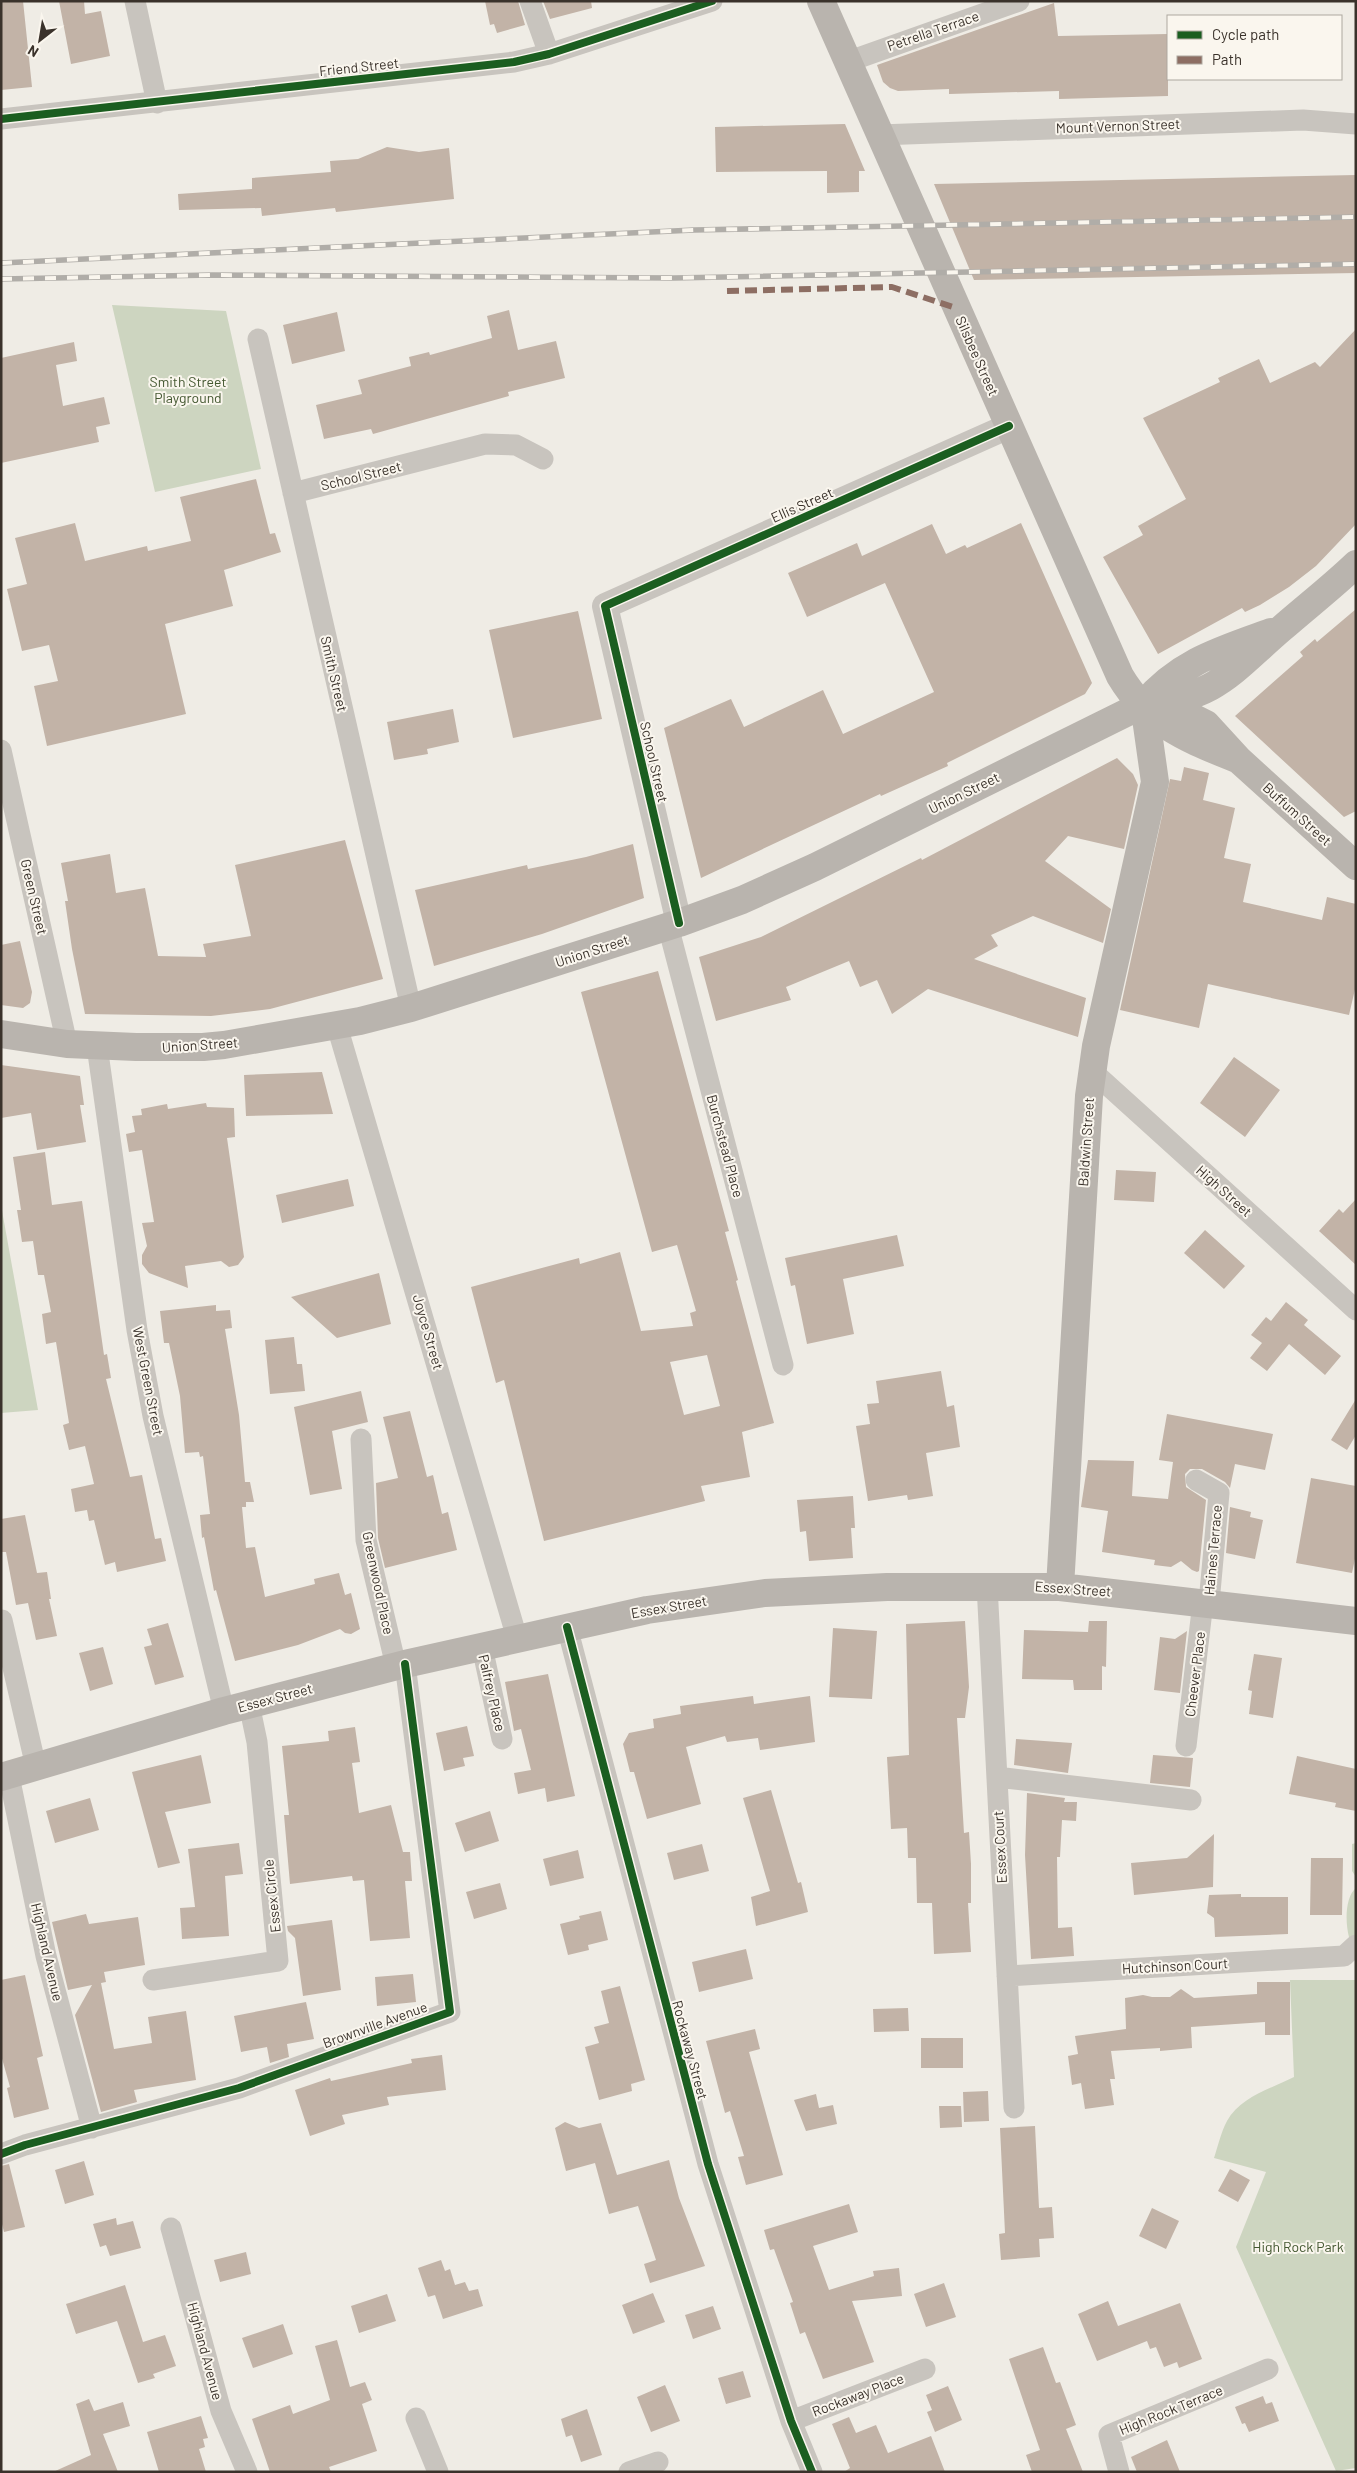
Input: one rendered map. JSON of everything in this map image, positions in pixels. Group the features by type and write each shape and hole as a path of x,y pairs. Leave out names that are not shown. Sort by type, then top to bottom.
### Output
{"main road":[{"name":"Silsbee Street","path":"820,1 1116,668 1124,682 1144,704"},
{"name":"Union Street","path":"1,1034 67,1044 97,1046 217,1046 337,1026 411,1008 723,908 789,879 1144,704 1165,682 1187,666 1222,649 1282,628 1314,603 1356,564"},
{"name":"Buffum Street","path":"1144,704 1177,711 1198,719 1213,731 1239,760 1354,861"},
{"name":"Baldwin Street","path":"1060,1586 1086,1119 1092,1071 1155,782 1144,704"},
{"name":"Essex Street","path":"5,1776 236,1708 401,1665 663,1607 765,1593 887,1587 1060,1586 1356,1621"}],"street":[{"path":"135,1 157,102"},
{"path":"530,1 549,54"},
{"name":"Friend Street","path":"1,119 504,63 549,54 712,1"},
{"name":"Petrella Terrace","path":"847,62 1019,1"},
{"name":"Mount Vernon Street","path":"880,135 1303,120 1356,124"},
{"name":"Smith Street","path":"258,339 411,1008"},
{"name":"Ellis Street","path":"605,606 1009,426"},
{"name":"School Street","path":"293,493 485,444 516,445 543,459"},
{"name":"School Street","path":"605,606 673,925"},
{"name":"Green Street","path":"1,750 67,1044"},
{"name":"Burchstead Place","path":"673,925 783,1366"},
{"name":"Joyce Street","path":"337,1026 517,1638"},
{"name":"West Green Street","path":"97,1046 137,1330 153,1416 236,1708"},
{"name":"High Street","path":"1092,1071 1356,1310"},
{"name":"Greenwood Place","path":"361,1439 366,1540 401,1665"},
{"name":"Haines Terrace","path":"1196,1480 1219,1493 1206,1602"},
{"name":"Essex Court","path":"987,1585 1014,2108"},
{"name":"Cheever Place","path":"1186,1746 1206,1602"},
{"path":"2,1620 36,1767"},
{"name":"Rockaway Street","path":"566,1627 708,2164 791,2421 812,2472"},
{"name":"Palfrey Place","path":"482,1646 502,1739"},
{"name":"Brownville Avenue","path":"1,2154 239,2088 450,2012 401,1665"},
{"name":"Essex Circle","path":"153,1980 278,1961 257,1742 236,1708"},
{"name":"Highland Avenue","path":"5,1776 46,1956 92,2128"},
{"path":"997,1777 1191,1800"},
{"name":"Hutchinson Court","path":"1007,1976 1350,1951"},
{"name":"Highland Avenue","path":"171,2228 222,2411 248,2472"},
{"name":"Rockaway Place","path":"791,2421 925,2369"},
{"name":"High Rock Terrace","path":"1119,2472 1109,2435 1268,2369"},
{"path":"416,2418 438,2472"},
{"path":"629,2472 658,2462"}],"green space":[{"name":"Smith Street Playground","path":"112,305 226,311 261,469 155,492"},
{"path":"1,1205 38,1410 1,1413"},
{"path":"1356,1843 1356,1877 1352,1871 1352,1844"},
{"path":"1356,1888 1356,1952 1352,1946 1347,1929 1347,1910 1352,1893"},
{"name":"High Rock Park","path":"1290,1980 1356,1980 1356,2468 1336,2471 1236,2247 1266,2172 1214,2158 1223,2130 1233,2113 1256,2094 1294,2077"}],"building":[{"path":"1,1 23,1 32,87 1,90"},
{"path":"59,1 84,1 85,14 101,11 110,56 71,64"},
{"path":"485,1 518,1 525,25 497,33 494,24 490,25"},
{"path":"543,1 591,1 592,8 550,19"},
{"path":"1054,3 1058,36 1167,34 1168,96 1059,99 1059,91 949,94 949,89 898,91 890,88 883,82 877,65"},
{"path":"845,124 865,171 859,171 859,192 827,193 827,171 716,172 715,127"},
{"path":"387,147 419,152 449,148 454,199 336,212 335,208 262,216 261,208 179,210 178,194 252,189 252,178 331,172 330,161 358,159"},
{"path":"1356,175 1356,273 974,280 934,184"},
{"path":"509,310 518,350 556,341 565,378 508,392 509,396 373,434 371,429 324,439 316,405 362,394 358,380 411,366 409,357 429,352 430,355 492,338 487,316"},
{"path":"337,312 345,351 292,364 283,325"},
{"path":"1356,329 1356,524 1316,566 1289,587 1260,605 1245,612 1242,608 1158,654 1103,557 1143,535 1138,526 1186,499 1143,418 1220,382 1218,378 1259,359 1270,383 1315,362 1320,367"},
{"path":"74,342 77,361 56,365 63,406 104,397 110,424 96,427 99,442 1,463 1,358"},
{"path":"256,479 270,534 275,533 281,552 224,570 233,606 165,624 186,714 47,746 34,686 58,681 49,645 22,651 7,589 27,584 15,538 75,523 85,561 147,546 148,551 191,541 180,497"},
{"path":"1021,523 1092,683 1085,694 947,763 948,766 881,796 880,794 701,878 664,728 731,699 744,727 823,690 843,734 934,692 885,583 807,617 788,573 857,543 862,556 932,524 946,554 965,545 967,548"},
{"path":"1356,609 1356,811 1344,817 1235,716 1303,656 1300,652 1315,639 1317,642"},
{"path":"578,611 602,719 513,738 489,630"},
{"path":"453,709 459,742 427,749 428,754 394,760 387,722"},
{"path":"1117,758 1133,774 1138,785 1124,849 1068,836 1045,861 1111,909 1103,943 1033,916 991,935 998,946 974,959 1086,998 1078,1037 928,989 892,1014 877,980 860,987 849,961 786,987 791,1000 716,1021 699,957 761,937 921,858 922,860"},
{"path":"1184,767 1209,773 1203,800 1235,808 1224,858 1251,864 1243,902 1322,920 1327,897 1356,904 1356,985 1349,1015 1208,984 1199,1028 1120,1010 1170,779 1181,781"},
{"path":"345,840 383,979 270,1009 211,1016 85,1014 72,949 65,901 68,901 61,863 110,854 116,893 145,888 158,956 206,957 203,944 251,936 235,865"},
{"path":"633,844 644,898 542,934 434,966 415,890 527,865 528,869 586,857"},
{"path":"20,941 32,992 30,1003 23,1008 1,1005 1,945"},
{"path":"658,971 729,1231 725,1232 738,1280 736,1281 774,1423 742,1432 750,1477 701,1486 705,1501 544,1541 504,1380 496,1383 471,1287 579,1258 580,1264 620,1252 641,1331 693,1326 690,1313 696,1311 677,1245 652,1252 581,992","holes":["707,1355 720,1406 684,1415 670,1362"]},
{"path":"1234,1057 1280,1090 1245,1137 1200,1103"},
{"path":"1,1065 80,1076 84,1105 80,1105 86,1142 37,1150 31,1113 1,1118"},
{"path":"322,1072 333,1114 246,1116 244,1075"},
{"path":"206,1103 207,1107 234,1108 235,1137 227,1138 244,1257 238,1265 229,1267 221,1261 185,1266 188,1288 149,1273 142,1264 142,1255 147,1246 142,1223 154,1222 142,1150 129,1152 126,1134 135,1132 132,1116 142,1115 141,1109 167,1104 168,1109"},
{"path":"45,1152 52,1205 82,1201 104,1355 107,1354 111,1378 106,1379 130,1477 142,1475 155,1539 161,1538 166,1561 117,1572 115,1562 105,1565 94,1520 89,1521 87,1510 75,1512 71,1489 94,1484 85,1446 69,1450 63,1425 69,1423 56,1342 46,1344 42,1314 51,1312 44,1275 38,1275 33,1241 22,1242 17,1210 21,1210 13,1157"},
{"path":"1116,1170 1156,1172 1154,1202 1114,1200"},
{"path":"348,1179 354,1206 282,1223 276,1195"},
{"path":"1356,1199 1356,1265 1319,1231 1339,1209 1343,1213"},
{"path":"1205,1230 1245,1266 1224,1289 1184,1253"},
{"path":"897,1235 904,1266 843,1279 854,1334 807,1344 795,1285 791,1286 785,1258"},
{"path":"379,1273 391,1324 337,1338 291,1297"},
{"path":"1286,1302 1308,1320 1304,1325 1341,1356 1325,1375 1289,1344 1267,1371 1250,1358 1262,1343 1251,1335 1266,1317 1271,1321"},
{"path":"216,1305 216,1311 230,1310 232,1328 225,1329 239,1415 245,1482 250,1482 254,1502 246,1502 246,1507 242,1507 246,1548 255,1547 265,1597 315,1584 314,1579 339,1573 345,1595 351,1593 360,1629 351,1634 345,1633 340,1629 298,1645 235,1661 216,1590 214,1591 204,1537 202,1538 200,1515 210,1514 203,1456 200,1457 199,1452 185,1453 180,1396 169,1343 164,1343 160,1311"},
{"path":"294,1337 297,1364 302,1364 305,1391 270,1394 265,1340"},
{"path":"941,1371 947,1407 954,1405 960,1447 926,1453 933,1496 908,1500 907,1495 868,1501 856,1426 870,1424 867,1404 879,1403 876,1381"},
{"path":"361,1391 368,1422 332,1431 342,1489 310,1495 294,1407"},
{"path":"1356,1399 1356,1435 1347,1450 1331,1440"},
{"path":"410,1411 427,1477 433,1475 442,1514 448,1512 457,1550 385,1568 378,1538 376,1483 398,1478 383,1417"},
{"path":"1167,1414 1273,1434 1265,1470 1235,1464 1230,1488 1225,1482 1202,1469 1190,1469 1185,1474 1186,1487 1206,1500 1199,1571 1197,1572 1181,1561 1171,1567 1154,1565 1155,1560 1102,1552 1108,1511 1081,1507 1088,1460 1134,1461 1132,1496 1168,1499 1173,1462 1159,1460"},
{"path":"1311,1478 1356,1486 1356,1554 1352,1573 1296,1563"},
{"path":"853,1496 855,1528 851,1528 853,1558 809,1561 806,1531 800,1532 797,1500"},
{"path":"1230,1507 1251,1512 1250,1517 1263,1520 1255,1559 1226,1553"},
{"path":"25,1515 37,1573 47,1572 51,1599 49,1599 57,1636 36,1640 28,1603 16,1605 6,1552 1,1552 1,1519"},
{"path":"965,1621 969,1687 965,1718 957,1718 964,1833 969,1832 971,1864 971,1903 968,1903 971,1952 934,1954 932,1903 917,1903 916,1858 908,1858 907,1828 891,1829 887,1757 909,1755 906,1624"},
{"path":"1089,1621 1107,1621 1106,1667 1102,1666 1102,1690 1074,1690 1073,1680 1022,1679 1024,1630 1088,1632"},
{"path":"168,1623 184,1677 155,1685 144,1647 152,1645 147,1629"},
{"path":"833,1628 877,1631 872,1699 829,1697"},
{"path":"1187,1631 1180,1693 1154,1690 1160,1637 1175,1639"},
{"path":"103,1647 113,1684 90,1691 79,1653"},
{"path":"1254,1654 1282,1658 1273,1718 1249,1714 1252,1691 1248,1690"},
{"path":"548,1674 575,1796 547,1802 545,1788 518,1794 514,1773 531,1770 521,1729 514,1731 505,1682"},
{"path":"753,1696 754,1704 810,1696 815,1742 760,1750 758,1738 727,1742 725,1736 686,1747 701,1804 647,1819 634,1772 630,1772 623,1744 629,1733 654,1728 653,1719 681,1714 680,1706"},
{"path":"467,1726 474,1756 463,1758 465,1766 444,1771 436,1733"},
{"path":"355,1727 360,1762 352,1763 359,1813 391,1805 403,1852 410,1852 412,1881 405,1881 410,1938 370,1941 364,1880 353,1881 352,1876 290,1884 284,1815 289,1815 282,1746 329,1741 328,1731"},
{"path":"1016,1739 1072,1743 1068,1773 1014,1765"},
{"path":"201,1755 211,1803 165,1812 180,1863 158,1868 132,1772"},
{"path":"1153,1755 1193,1758 1190,1787 1150,1783"},
{"path":"1297,1756 1356,1769 1356,1811 1335,1807 1336,1803 1289,1794"},
{"path":"771,1790 798,1883 801,1882 808,1912 756,1926 751,1897 770,1891 743,1798"},
{"path":"1027,1793 1065,1798 1064,1802 1077,1802 1076,1821 1062,1820 1060,1857 1057,1857 1058,1928 1072,1927 1074,1956 1031,1959 1025,1855"},
{"path":"90,1798 99,1830 55,1843 46,1811"},
{"path":"490,1811 499,1841 465,1852 455,1823"},
{"path":"1214,1834 1213,1887 1134,1895 1131,1863 1187,1858"},
{"path":"239,1843 243,1874 225,1876 229,1936 182,1939 180,1908 195,1907 188,1849"},
{"path":"702,1844 709,1871 674,1880 667,1853"},
{"path":"578,1850 584,1878 550,1886 543,1859"},
{"path":"1311,1858 1343,1858 1342,1915 1310,1915"},
{"path":"500,1883 507,1909 474,1919 466,1892"},
{"path":"1241,1894 1241,1897 1288,1897 1288,1934 1215,1937 1214,1918 1207,1913 1209,1895"},
{"path":"601,1911 608,1940 588,1945 589,1950 568,1955 560,1924 580,1919 579,1916"},
{"path":"86,1914 89,1924 138,1917 145,1965 104,1972 106,1982 101,1983 114,2049 152,2043 148,2017 186,2011 196,2080 134,2090 137,2102 101,2112 75,2015 92,1985 68,1990 52,1922"},
{"path":"332,1920 341,1990 303,1996 295,1938 288,1931 287,1926"},
{"path":"746,1949 753,1979 699,1992 692,1962"},
{"path":"413,1974 416,2002 377,2006 375,1977"},
{"path":"25,1975 43,2056 37,2058 49,2109 14,2118 7,2088 10,2087 1,2055 1,1980"},
{"path":"1257,1982 1290,1982 1290,2035 1265,2035 1265,2022 1191,2027 1192,2048 1160,2051 1160,2048 1111,2051 1115,2079 1110,2079 1114,2105 1085,2109 1081,2083 1072,2085 1068,2056 1078,2054 1075,2036 1126,2029 1125,1998 1143,1995 1170,1997 1181,1989 1194,1998 1257,1994"},
{"path":"620,1986 645,2080 631,2084 632,2091 599,2100 585,2047 599,2043 594,2027 609,2023 601,1991"},
{"path":"306,2002 314,2039 287,2044 289,2057 270,2063 267,2047 241,2052 234,2016"},
{"path":"908,2008 909,2031 874,2032 873,2009"},
{"path":"755,2029 760,2049 749,2052 783,2175 746,2185 738,2157 744,2156 730,2111 725,2113 706,2041"},
{"path":"921,2038 963,2038 963,2068 921,2068"},
{"path":"442,2055 446,2090 387,2097 389,2105 342,2115 345,2124 310,2136 295,2090 330,2078 331,2081 412,2063 411,2059"},
{"path":"988,2091 989,2121 964,2122 963,2092"},
{"path":"816,2094 819,2108 833,2105 837,2124 806,2131 794,2100"},
{"path":"939,2106 961,2106 962,2127 940,2128"},
{"path":"565,2122 579,2128 601,2123 617,2175 669,2160 679,2198 705,2266 650,2283 644,2264 656,2260 638,2206 609,2214 595,2163 566,2171 555,2128"},
{"path":"1035,2126 1039,2208 1052,2207 1054,2238 1039,2239 1040,2257 1001,2260 999,2234 1005,2233 1000,2128"},
{"path":"84,2161 94,2195 65,2204 55,2170"},
{"path":"9,2164 25,2227 4,2232 1,2220 1,2166"},
{"path":"1230,2169 1250,2180 1238,2202 1218,2191"},
{"path":"849,2204 858,2232 813,2246 829,2290 874,2276 873,2271 899,2268 902,2296 852,2301 874,2362 823,2379 805,2332 800,2334 790,2303 793,2302 774,2249 770,2250 764,2230"},
{"path":"1152,2208 1179,2221 1166,2249 1139,2236"},
{"path":"116,2218 117,2225 133,2221 141,2248 110,2256 106,2245 100,2247 93,2224"},
{"path":"246,2252 251,2274 220,2282 214,2260"},
{"path":"441,2260 445,2271 450,2269 455,2285 465,2282 469,2291 478,2289 483,2306 443,2319 435,2295 428,2297 418,2268"},
{"path":"944,2283 956,2317 926,2327 914,2294"},
{"path":"125,2285 143,2342 165,2335 176,2366 153,2374 155,2378 138,2383 117,2321 76,2334 66,2304"},
{"path":"653,2293 665,2322 633,2334 622,2305"},
{"path":"387,2294 396,2321 359,2333 351,2306"},
{"path":"1108,2301 1118,2326 1180,2303 1202,2359 1179,2368 1177,2362 1164,2367 1156,2347 1150,2349 1147,2341 1097,2361 1078,2314"},
{"path":"713,2306 721,2329 693,2339 685,2315"},
{"path":"283,2324 293,2354 253,2368 242,2338"},
{"path":"337,2340 350,2387 365,2382 372,2400 362,2404 377,2451 329,2467 331,2472 270,2472 252,2419 290,2405 293,2414 330,2400 315,2346"},
{"path":"1043,2347 1056,2383 1060,2382 1076,2425 1066,2429 1083,2472 1032,2472 1026,2455 1040,2450 1009,2359"},
{"path":"743,2371 751,2397 726,2404 718,2378"},
{"path":"665,2385 680,2421 651,2432 637,2397"},
{"path":"948,2386 962,2420 935,2432 927,2412 932,2410 926,2395"},
{"path":"1263,2396 1266,2404 1272,2402 1279,2421 1249,2432 1245,2423 1242,2424 1235,2407"},
{"path":"89,2399 94,2411 123,2402 130,2426 103,2434 118,2472 53,2472 91,2455 76,2404"},
{"path":"587,2409 602,2455 581,2462 572,2435 566,2437 561,2419"},
{"path":"201,2416 208,2438 203,2439 205,2447 199,2449 206,2472 159,2472 147,2432"},
{"path":"849,2417 856,2433 876,2425 888,2453 931,2436 945,2472 844,2472 850,2468 832,2424"},
{"path":"1167,2440 1180,2472 1137,2472 1131,2457"}],"railway":[{"path":"1,263 694,230 1356,217"},
{"path":"1,279 212,275 674,278 1356,264"}],"marked path":[{"path":"727,291 892,287 956,308"}],"cycle path":[{"path":"1,119 514,62 549,54 712,1"},
{"path":"679,923 605,606 1009,426"},
{"path":"567,1627 708,2164 791,2421 812,2472"},
{"path":"1,2154 25,2145 239,2088 450,2012 405,1664"}]}
